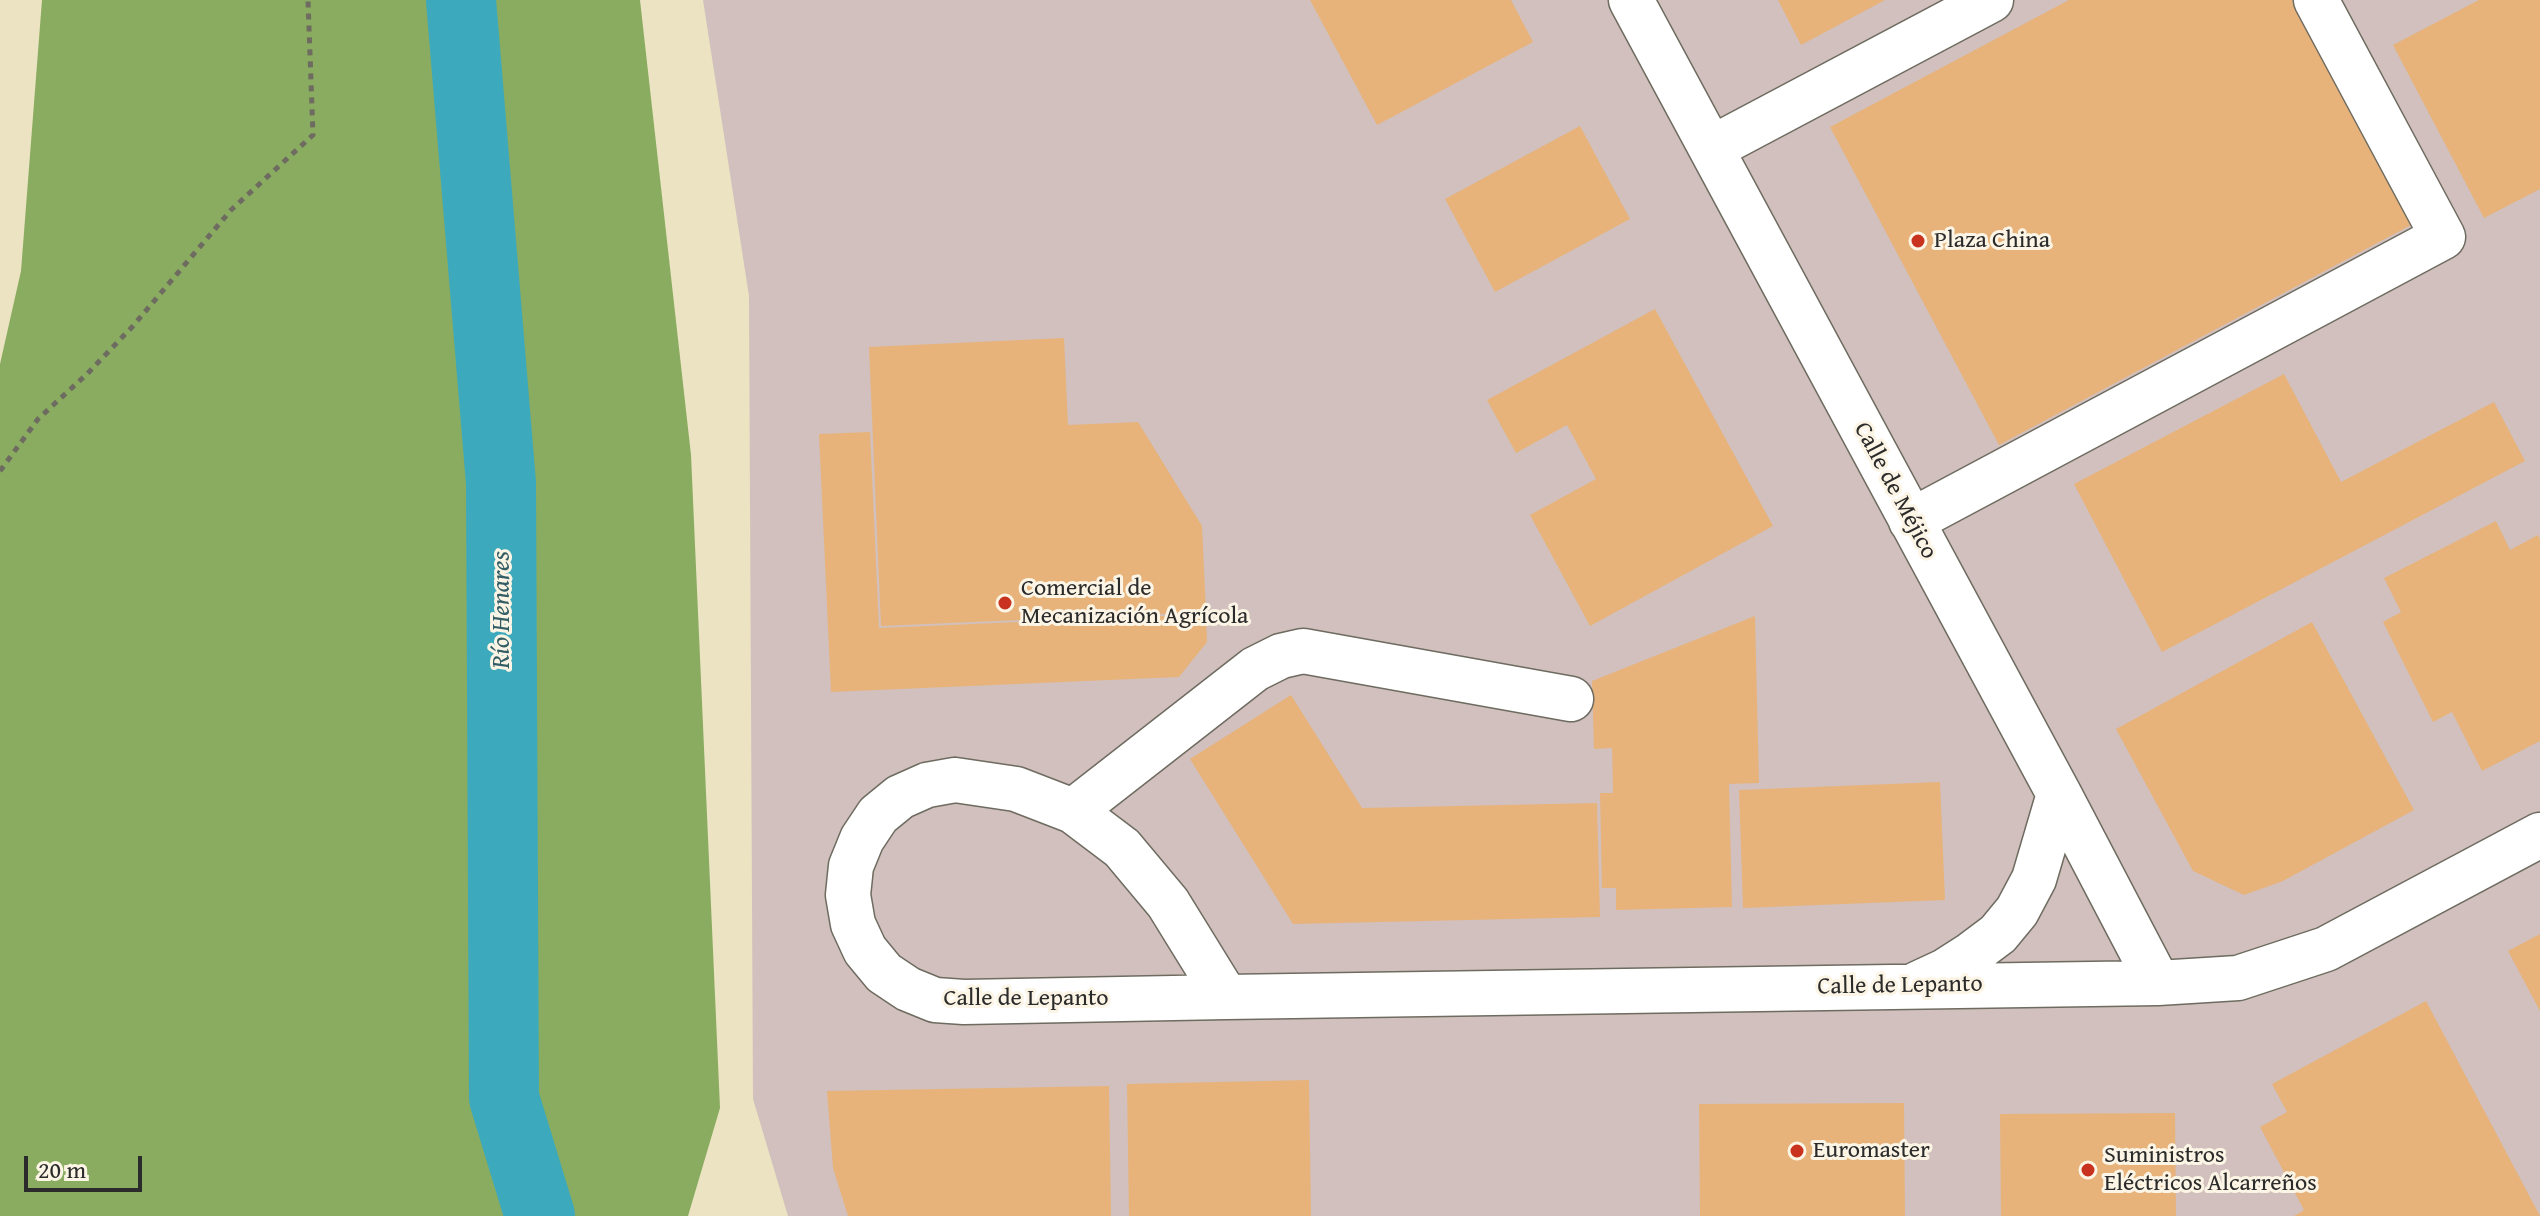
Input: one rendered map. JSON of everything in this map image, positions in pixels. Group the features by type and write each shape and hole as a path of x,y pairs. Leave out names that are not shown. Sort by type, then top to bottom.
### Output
{"street":[{"name":"Calle de Méjico","path":"1631,0 2158,983"},
{"path":"1712,148 1991,0"},
{"path":"1911,521 2443,237 2316,0"},
{"path":"1073,811 1255,669 1281,656 1303,651 1571,699"},
{"name":"Calle de Lepanto","path":"1226,997 1168,903 1122,848 1073,811 1016,789 955,780 927,785 900,797 878,815 862,839 851,866 848,895 853,924 865,950 884,973 908,989 935,1000 964,1002 2158,983 2238,978 2326,949 2540,835"},
{"path":"1911,986 1945,971 1970,955 1998,934 2017,911 2034,879 2059,794"}],"path":[{"path":"0,471 38,419 133,326 231,210 313,135 308,0"}],"shaded area":[{"path":"703,0 2540,0 2540,1216 788,1216 753,1099 749,296"}],"green space":[{"path":"42,0 640,0 691,455 720,1108 688,1216 0,1216 0,364 21,271"}],"building":[{"path":"1310,0 1511,0 1533,42 1377,125"},
{"path":"1778,0 1885,0 1801,45"},
{"path":"2069,0 2292,0 2411,225 1999,445 1830,127"},
{"path":"2479,0 2540,0 2540,189 2484,218 2393,45"},
{"path":"1580,126 1630,219 1495,292 1445,199"},
{"path":"1655,309 1773,526 1590,626 1530,515 1596,479 1567,425 1516,453 1487,400"},
{"path":"1064,338 1068,425 1138,422 1202,526 1206,612 881,626 869,347"},
{"path":"2284,374 2341,482 2494,402 2525,461 2162,652 2074,484"},
{"path":"870,432 879,628 1206,614 1207,642 1179,677 831,692 819,434"},
{"path":"2496,521 2510,550 2538,535 2540,540 2540,741 2482,771 2452,712 2433,722 2383,622 2401,612 2384,578"},
{"path":"1755,616 1759,783 1729,784 1732,907 1616,910 1616,888 1602,888 1600,793 1613,793 1612,748 1594,749 1592,681"},
{"path":"2312,622 2414,810 2283,881 2244,895 2193,871 2116,729"},
{"path":"1291,695 1362,808 1597,803 1600,917 1293,924 1190,759"},
{"path":"1940,782 1945,900 1743,908 1739,790"},
{"path":"2540,934 2540,1011 2508,951"},
{"path":"2426,1001 2540,1216 2294,1216 2304,1210 2260,1127 2287,1112 2272,1084"},
{"path":"1309,1080 1311,1216 1129,1216 1127,1084"},
{"path":"1109,1086 1111,1216 848,1216 833,1168 827,1091"},
{"path":"1904,1103 1905,1216 1700,1216 1699,1104"},
{"path":"2175,1113 2176,1216 2001,1216 2000,1114"}],"waterway":[{"name":"Río Henares","path":"461,0 501,483 504,1098 540,1216"}],"place":[{"name":"Plaza China","path":"1918,241"},
{"name":"Comercial de Mecanización Agrícola","path":"1005,603"},
{"name":"Euromaster","path":"1797,1151"},
{"name":"Suministros Eléctricos Alcarreños","path":"2088,1170"}]}
